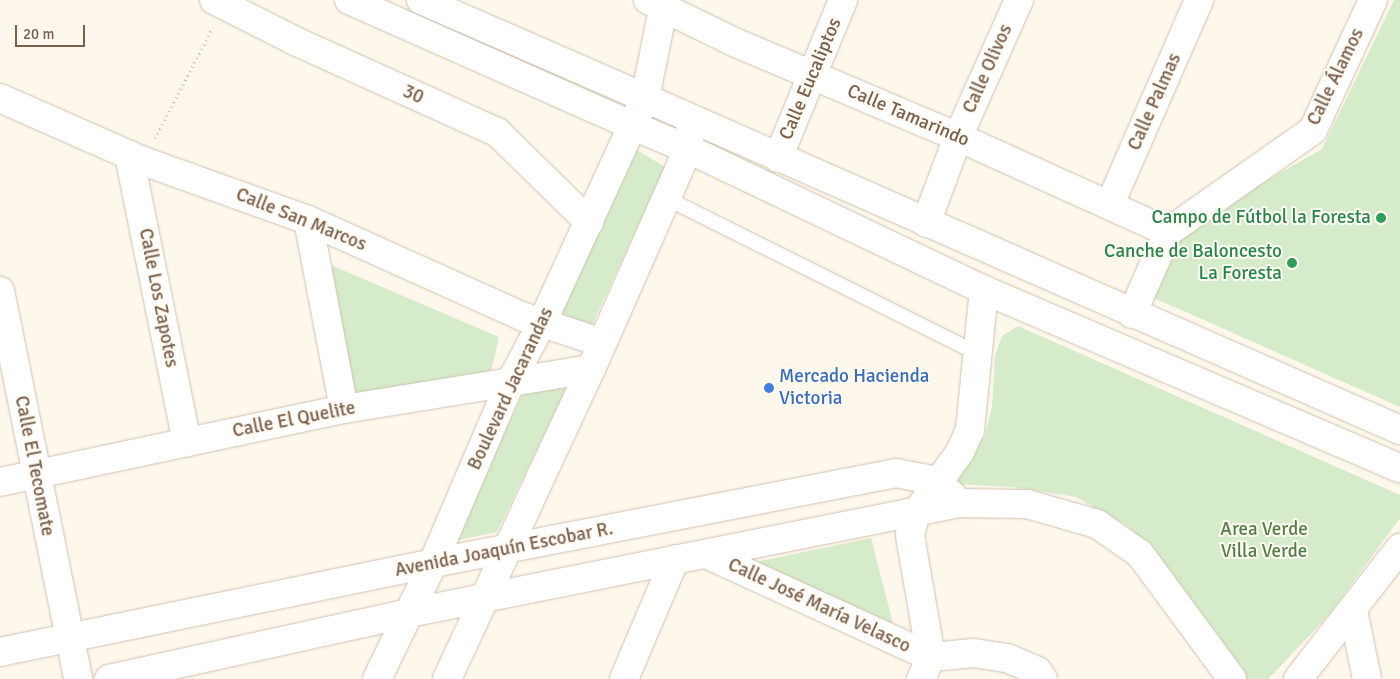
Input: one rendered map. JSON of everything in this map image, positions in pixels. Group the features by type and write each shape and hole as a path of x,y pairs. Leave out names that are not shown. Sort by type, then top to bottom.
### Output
{"street":[{"path":"349,0 633,126 688,148 984,290 1400,468"},
{"path":"421,0 1132,314 1400,430"},
{"name":"Calle Eucaliptos","path":"778,158 811,75 844,0"},
{"name":"Calle Olivos","path":"926,223 958,137 1019,0"},
{"name":"Calle Palmas","path":"1110,204 1199,0"},
{"name":"Calle Álamos","path":"1168,232 1313,130 1372,0"},
{"name":"30","path":"219,2 303,45 497,132 589,222"},
{"name":"Boulevard Jacarandas","path":"377,679 433,563 510,384 542,323 645,98 658,2"},
{"name":"Calle Tamarindo","path":"658,2 734,42 958,137 1110,204 1168,232"},
{"name":"Calle San Marcos","path":"0,98 136,158 308,220 542,323 602,343"},
{"path":"447,679 591,369 688,148 691,119"},
{"name":"Calle Los Zapotes","path":"136,158 187,442"},
{"path":"308,220 344,409"},
{"path":"1132,314 1168,232"},
{"path":"984,290 970,430 960,452 916,513 910,535 926,668 974,653 1008,658 1037,671 1043,679"},
{"name":"Calle El Tecomate","path":"0,291 35,475 70,640"},
{"name":"Calle El Quelite","path":"0,482 344,409 510,384 591,369"},
{"name":"Avenida Joaquín Escobar R.","path":"0,652 70,640 508,548 896,473 938,481"},
{"path":"938,481 959,503"},
{"path":"109,679 409,613 959,503 1028,504 1097,524 1140,554 1232,679"},
{"path":"1298,679 1400,548"},
{"name":"Calle José María Velasco","path":"706,554 926,668"},
{"path":"624,679 675,559"},
{"path":"1353,610 1367,679"},
{"path":"70,640 78,679"}],"lane":[{"path":"666,198 977,353"}],"path":[{"path":"136,158 219,2"}],"green space":[{"path":"1394,0 1400,0 1400,407 1154,298 1175,238 1241,195 1322,149"},
{"path":"637,150 665,167 592,325 556,317"},
{"path":"331,265 499,337 491,372 355,395"},
{"name":"Area Verde Villa Verde","path":"1018,326 1400,495 1400,518 1329,615 1268,679 1247,679 1172,578 1128,526 1076,497 1012,487 954,484 985,435 992,407 995,356 1002,336"},
{"path":"568,385 497,532 454,541 522,395"},
{"path":"871,538 899,647 718,570"}],"place":[{"name":"Campo de Fútbol la Foresta","path":"1381,218"},
{"name":"Canche de Baloncesto La Foresta","path":"1292,263"},
{"name":"Mercado Hacienda Victoria","path":"769,388"}]}
